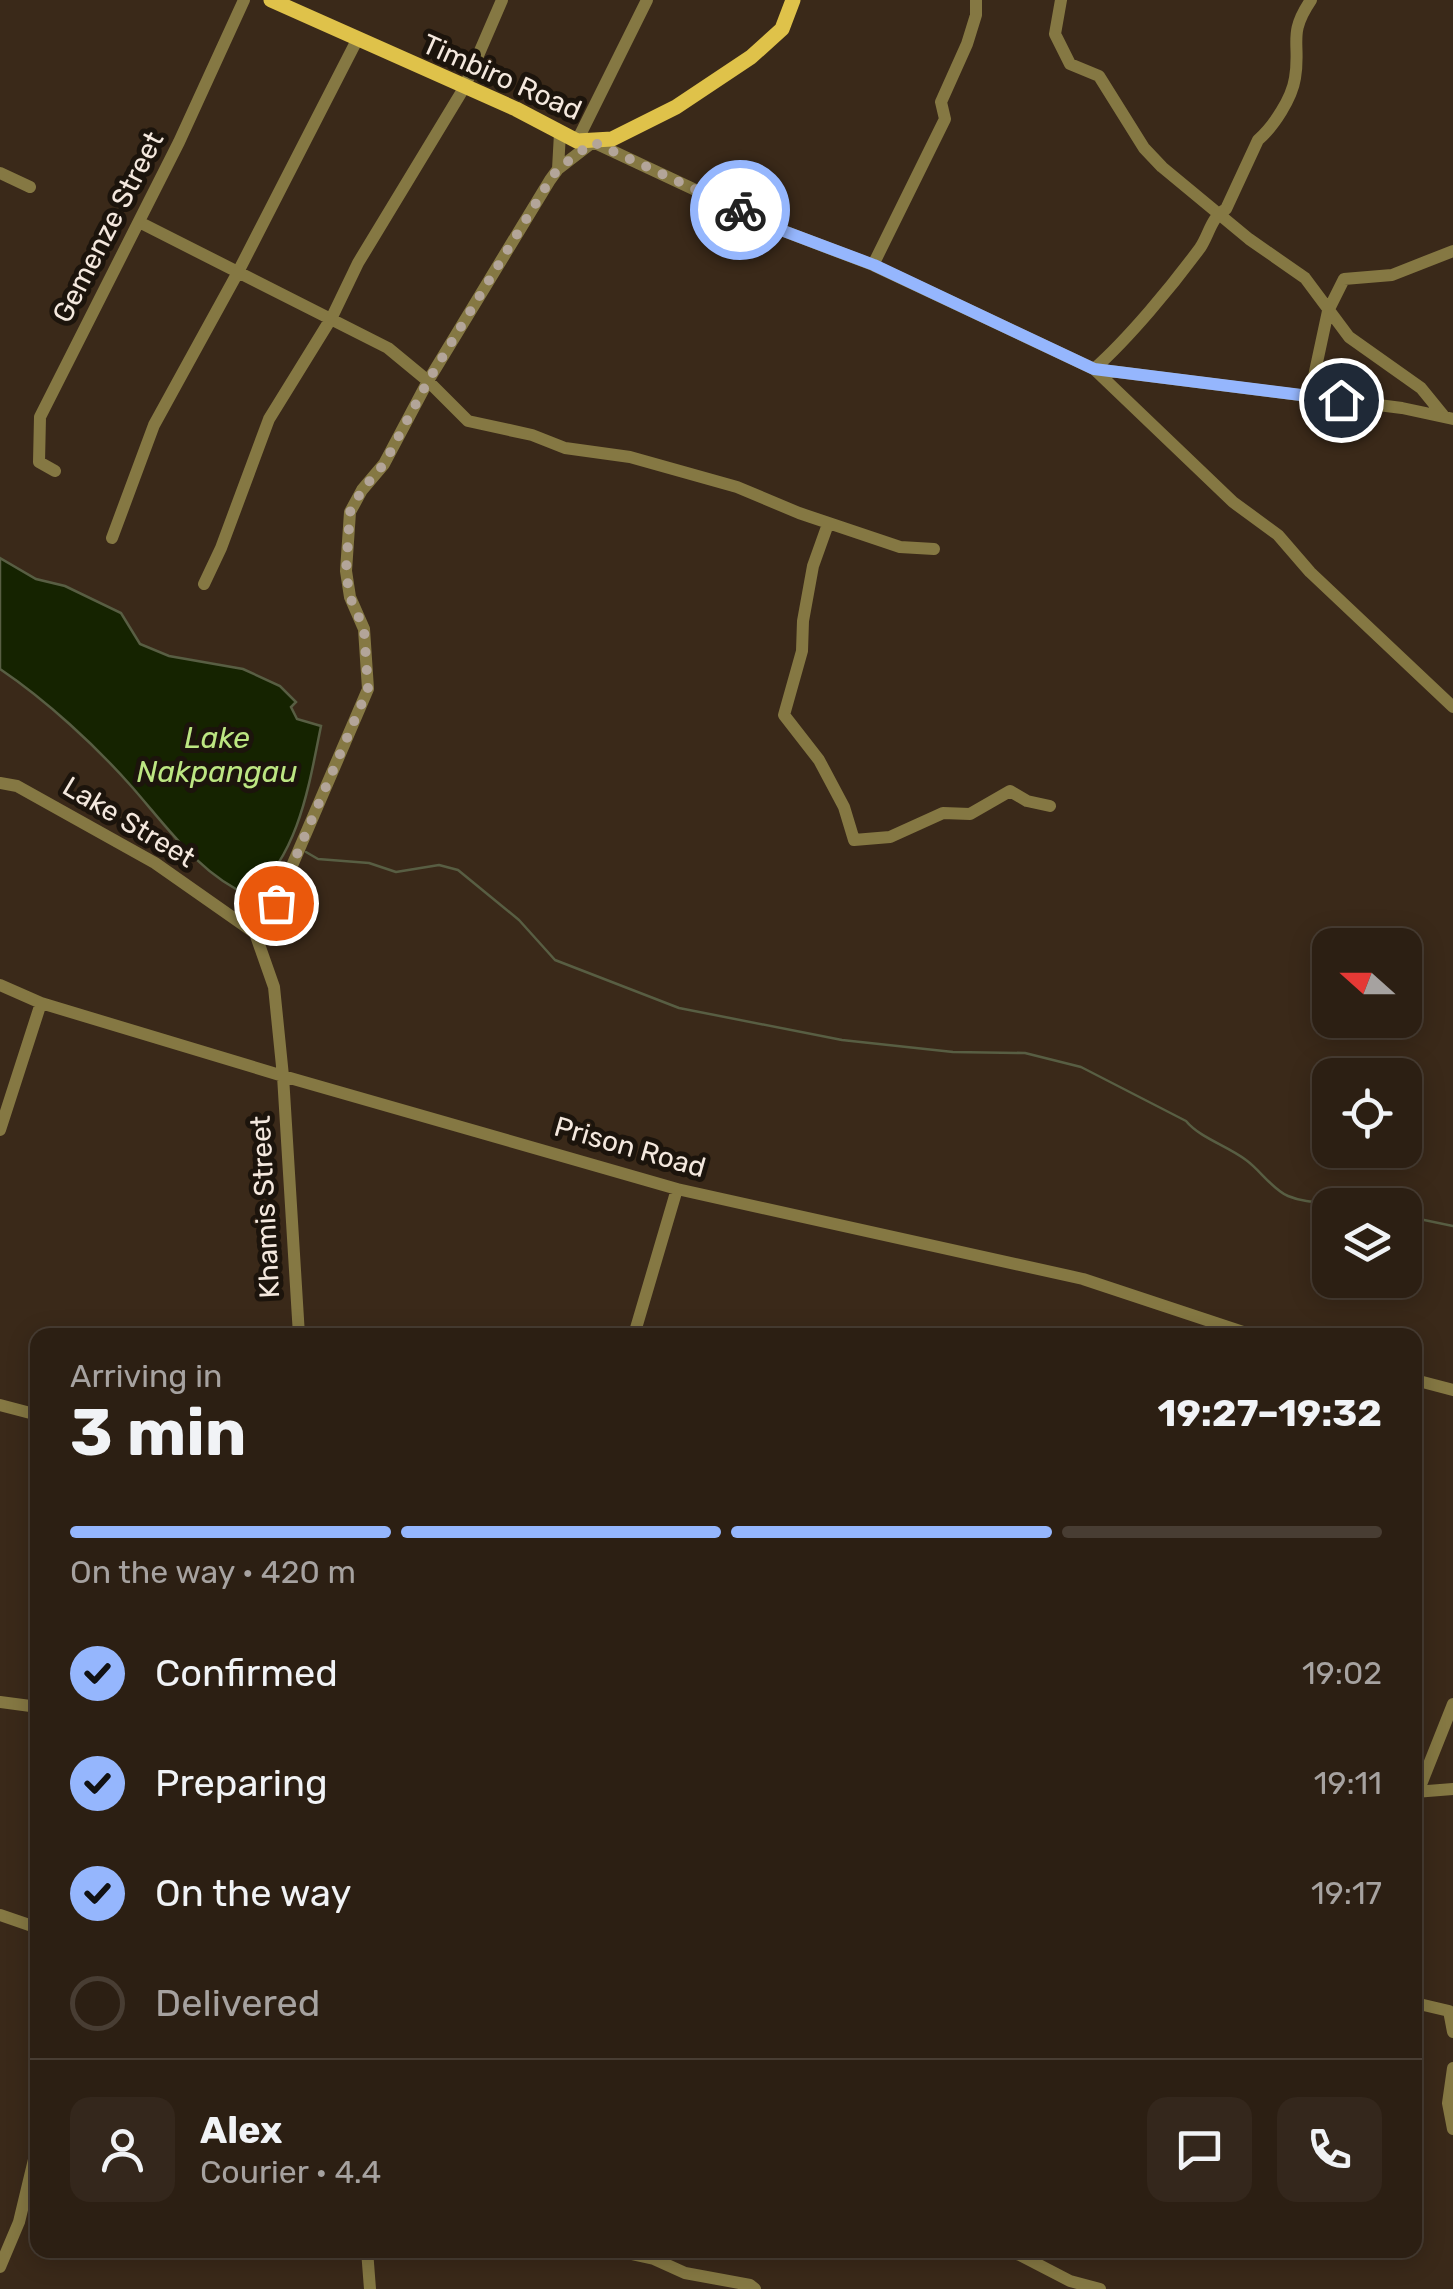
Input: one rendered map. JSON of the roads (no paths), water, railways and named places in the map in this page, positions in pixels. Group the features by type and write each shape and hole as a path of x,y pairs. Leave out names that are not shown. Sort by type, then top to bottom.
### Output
{"main road":[{"name":"Timbiro Road","path":"270,0 585,141"},
{"path":"585,141 612,138 716,83 782,29 793,0"}],"street":[{"name":"Gemenze Street","path":"55,471 39,462 40,417 139,222 244,0"},
{"path":"204,584 269,418 464,88 502,0"},
{"path":"283,1076 274,987 255,933 276,903 368,689 364,629 350,597 346,572 350,512 384,464 428,381 558,169 585,141 647,0"},
{"path":"874,265 945,119 941,102 967,44 976,15 976,0"},
{"path":"1061,0 1056,34 1070,64 1099,76 1144,148 1217,214 1305,278 1350,336 1422,388 1448,417"},
{"path":"1311,0 1294,34 1296,74 1291,94 1258,140 1226,209 1217,214 1203,244 1164,292 1094,369 1232,502 1278,535 1310,572 1453,707"},
{"path":"112,538 154,426 357,40"},
{"path":"558,169 560,133"},
{"name":"Timbiro Road","path":"585,141 781,230 874,265 1094,369 1448,417"},
{"path":"0,172 30,187"},
{"path":"139,222 388,348 468,421 532,435 566,448 630,456 719,482 900,547 934,549"},
{"path":"1310,396 1328,311 1344,279 1392,275 1453,251"},
{"path":"828,524 813,566 802,651 784,715 819,760 844,807 854,840 890,837 943,813 970,814 1010,791 1027,801 1050,806"},
{"name":"Lake Street","path":"0,783 17,786 52,804 155,863 255,933"},
{"name":"Prison Road","path":"0,986 41,1003 283,1076 677,1189 1083,1279 1231,1328"},
{"path":"0,1130 41,1003"},
{"name":"Khamis Street","path":"283,1076 299,1328"},
{"path":"636,1328 677,1189"},
{"path":"1422,1382 1453,1390"},
{"path":"0,1405 30,1413"},
{"path":"0,1702 30,1706"},
{"path":"1422,1778 1453,1704"},
{"path":"1422,1792 1453,1790"},
{"path":"0,1915 30,1925"},
{"path":"1422,2005 1449,2011 1453,2032"},
{"path":"1453,2068 1448,2103 1453,2129"},
{"path":"0,2266 19,2222 30,2180"},
{"path":"367,2258 370,2289"},
{"path":"646,2258 685,2274 755,2289"},
{"path":"1023,2258 1068,2285 1100,2289"}],"water":[{"name":"Lake Nakpangau","path":"0,558 36,579 65,586 121,613 140,644 169,656 243,669 280,686 296,702 291,707 297,719 321,726 306,795 291,840 267,879 250,896 200,863 87,740 0,669"}],"waterway":[{"path":"306,852 318,859 369,863 396,872 439,865 458,870 519,920 555,960 679,1008 842,1040 953,1052 1025,1053 1081,1067 1186,1121 1246,1160 1288,1196 1312,1201"},
{"path":"1422,1220 1453,1226"}]}
